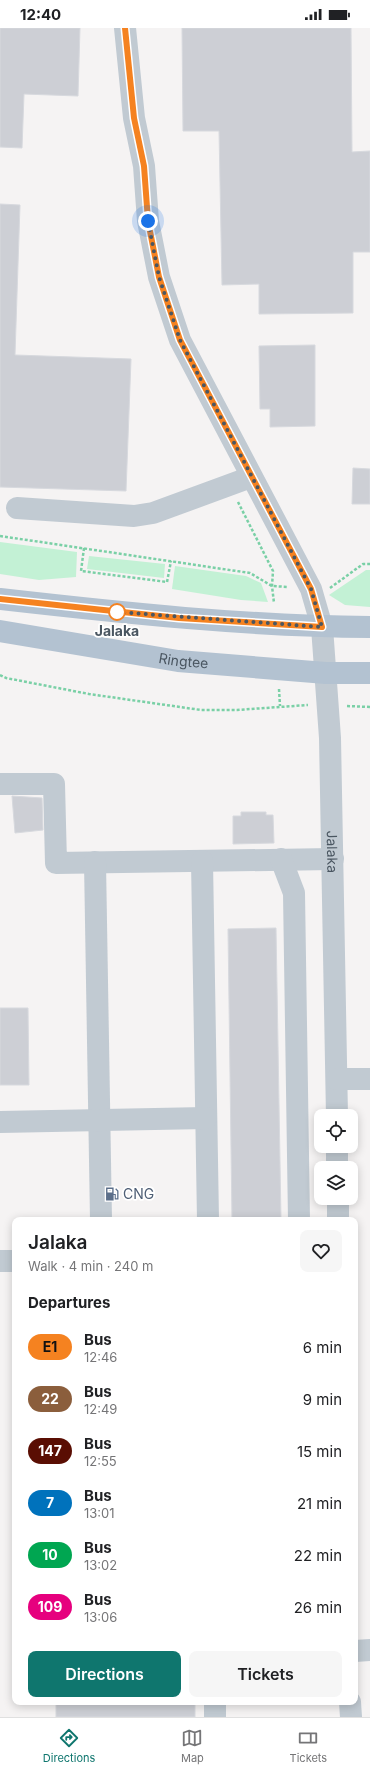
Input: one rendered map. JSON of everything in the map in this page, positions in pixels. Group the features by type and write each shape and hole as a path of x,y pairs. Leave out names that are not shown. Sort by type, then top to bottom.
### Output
{"main road":[{"path":"0,598 179,618 322,627 370,627"},
{"name":"Ringtee","path":"1,631 178,661 326,673 370,673"}],"street":[{"name":"Jalaka","path":"125,28 134,118 144,166 148,221 159,277 180,340 311,589 322,627 329,704 337,1109"},
{"path":"17,508 134,516 152,513 251,477"},
{"path":"0,784 54,784 56,863 333,859"},
{"path":"281,859 294,893 299,1217"},
{"path":"202,860 208,1217"},
{"path":"95,862 101,1217"},
{"path":"337,1079 370,1079"},
{"path":"0,1122 206,1118"},
{"path":"338,1205 338,1217"},
{"path":"0,1261 12,1261"},
{"path":"358,1651 370,1650"},
{"path":"215,1705 215,1717"},
{"path":"350,1705 351,1717"}],"path":[{"path":"229,485 273,571 272,586 274,603"},
{"path":"0,536 250,573 272,586 311,589 330,588 362,564 370,564"},
{"path":"84,548 82,572 167,582 171,561"},
{"path":"0,675 6,678 89,694 201,710 237,710 329,704 370,707"},
{"path":"279,689 280,706"}],"green space":[{"path":"0,542 77,552 76,577 39,580 0,574"},
{"path":"89,556 165,564 164,578 87,569"},
{"path":"175,566 246,576 261,583 268,602 241,600 172,589"},
{"path":"366,570 370,570 370,607 345,605 329,595"}],"building":[{"path":"0,28 80,28 78,96 24,94 22,148 0,147"},
{"path":"182,28 351,28 352,152 370,151 370,252 353,252 353,313 259,314 259,284 222,285 219,131 183,131"},
{"path":"0,204 20,205 15,355 131,359 126,491 0,487"},
{"path":"315,345 315,426 270,427 270,409 260,409 259,346"},
{"path":"353,468 370,469 370,504 352,504"},
{"path":"12,796 42,798 43,830 15,833"},
{"path":"241,812 266,812 266,815 273,815 274,843 233,844 233,816 241,816"},
{"path":"276,928 281,1217 232,1217 228,929"},
{"path":"0,1008 28,1008 29,1085 0,1085"},
{"path":"56,1705 195,1705 195,1717 56,1717"}],"bus line":[{"name":"E1","path":"0,599 179,618 322,627 311,589 180,340 159,277 148,221 144,166 134,118 125,28"}],"place":[{"name":"Jalaka","path":"117,612"},
{"name":"CNG","path":"112,1194"}],"route":[{"path":"117,612 179,618 322,627 311,589 180,340 159,277 148,221"}]}
